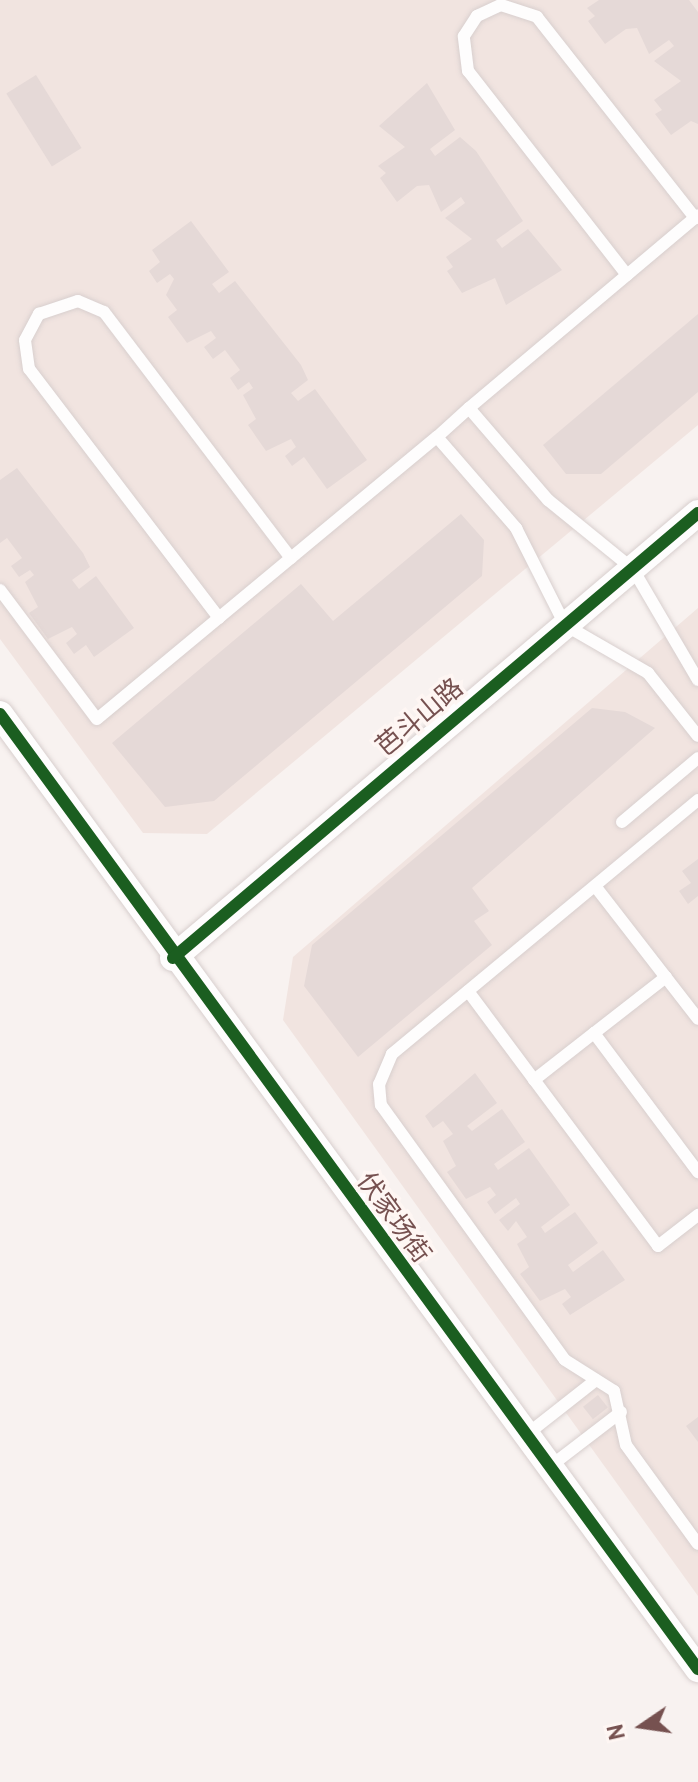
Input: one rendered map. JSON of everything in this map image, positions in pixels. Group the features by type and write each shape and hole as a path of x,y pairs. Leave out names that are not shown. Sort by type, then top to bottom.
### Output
{"street":[{"name":"芭斗山路","path":"173,958 698,513"},
{"name":"伏家场街","path":"0,714 173,958 698,1669"}],"lane":[{"path":"0,590 97,719 437,437 696,217 537,17 501,5 477,16 464,36 468,71 627,275"},
{"path":"219,618 29,369 25,340 39,314 78,301 104,312 291,558"},
{"path":"469,408 548,500 633,569 698,680"},
{"path":"437,437 516,528 565,625 648,673 698,736"},
{"path":"622,822 698,758"},
{"path":"698,800 392,1054 379,1084 381,1105 565,1360 614,1391 626,1445 698,1544"},
{"path":"595,886 698,1019"},
{"path":"534,1080 666,977"},
{"path":"468,991 658,1246 698,1215"},
{"path":"594,1033 698,1172"},
{"path":"524,1437 596,1380"},
{"path":"548,1468 621,1412"}],"shaded area":[{"path":"0,0 698,0 698,425 207,834 143,833 0,639"},
{"path":"698,608 698,1596 283,1020 293,957"}],"building":[{"path":"599,0 689,0 698,12 698,124 691,121 671,135 655,114 662,110 654,100 681,81 654,61 674,46 669,40 649,54 637,28 626,29 605,44 588,21 595,16 587,8"},
{"path":"36,75 82,148 52,166 6,94"},
{"path":"427,83 455,130 430,149 435,156 460,137 476,151 523,221 496,240 502,248 528,229 562,270 506,305 495,278 462,293 447,271 453,267 446,257 472,239 445,218 465,203 461,197 441,212 429,185 417,186 397,202 380,178 386,173 378,166 405,147 379,126"},
{"path":"191,221 229,272 212,284 219,293 235,281 301,365 308,380 291,393 298,401 315,389 367,460 327,489 304,457 292,466 285,456 296,447 291,439 266,451 248,425 256,419 243,395 253,388 249,382 238,390 230,378 240,370 225,350 213,359 204,347 216,338 211,331 187,343 168,317 177,310 166,295 174,279 170,274 157,283 149,271 160,262 152,250"},
{"path":"698,314 698,392 601,474 566,474 543,445"},
{"path":"17,468 83,553 90,567 72,580 79,589 96,576 134,628 94,657 86,645 74,654 66,643 77,634 72,627 48,639 29,613 38,607 25,582 34,575 30,570 19,577 11,566 22,558 7,538 0,543 0,480"},
{"path":"461,514 484,540 482,576 214,801 165,807 112,743 301,584 333,621"},
{"path":"592,708 625,712 655,728 472,888 489,911 474,921 492,945 358,1057 304,986 312,945"},
{"path":"698,859 698,896 688,904 679,891 691,883 682,871"},
{"path":"475,1073 497,1103 467,1126 472,1131 502,1109 525,1142 494,1164 498,1170 529,1148 570,1205 541,1227 545,1233 575,1212 598,1243 568,1265 573,1272 603,1250 625,1280 570,1315 562,1304 571,1297 565,1289 540,1301 520,1274 529,1267 517,1244 527,1237 516,1221 508,1231 499,1220 520,1204 516,1198 495,1214 487,1202 496,1195 490,1187 466,1199 447,1172 456,1166 443,1141 453,1134 443,1121 433,1128 425,1116"},
{"path":"598,1395 608,1408 593,1419 583,1407"},
{"path":"698,1417 698,1442 686,1426"}],"cycle path":[{"path":"173,958 698,513"},
{"path":"0,714 698,1669"}]}
